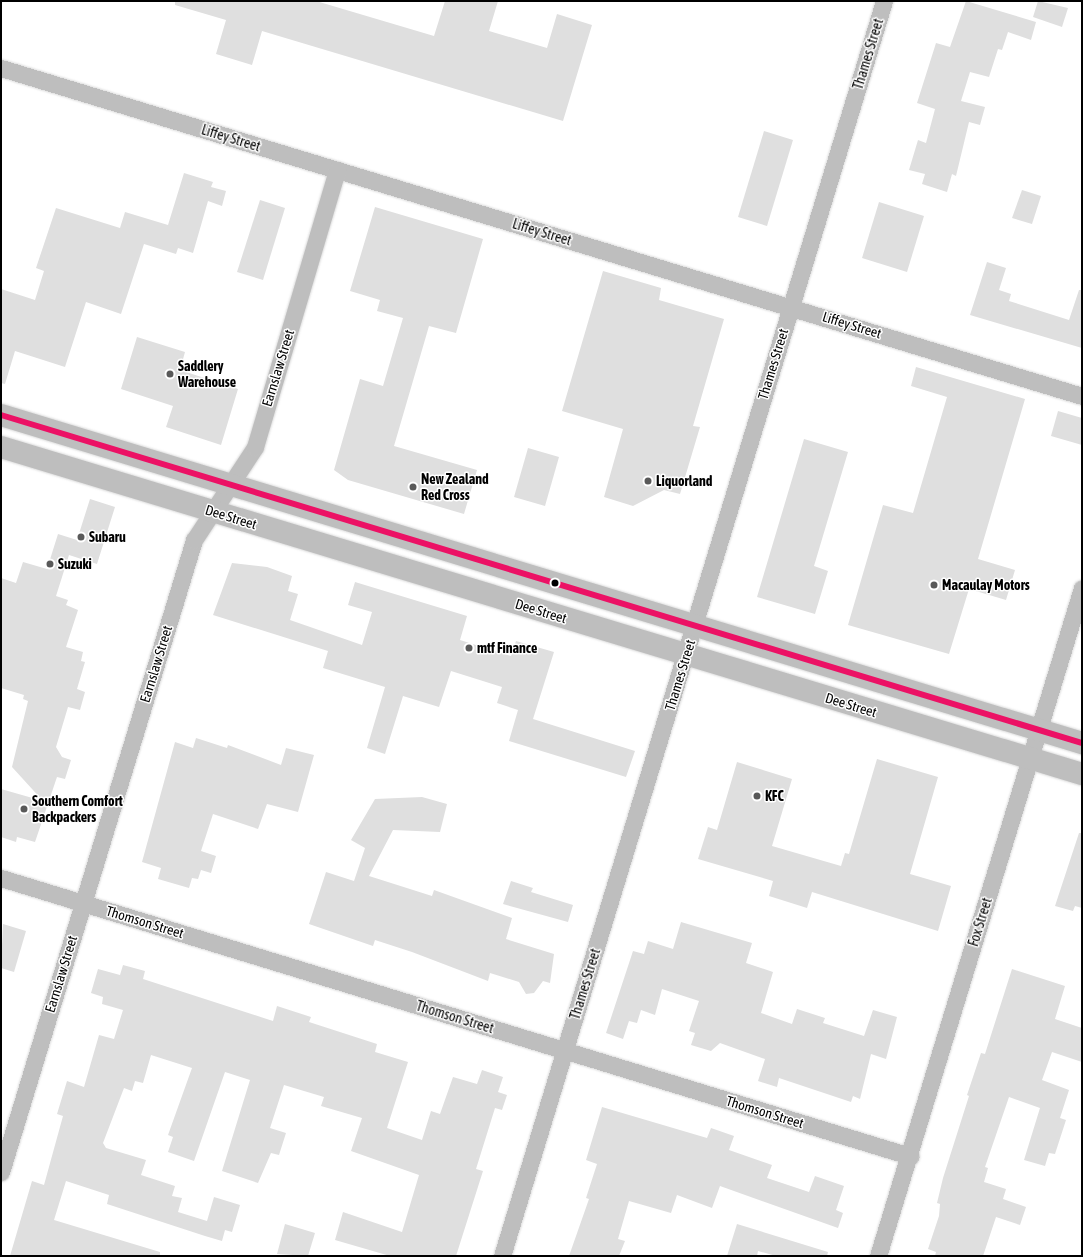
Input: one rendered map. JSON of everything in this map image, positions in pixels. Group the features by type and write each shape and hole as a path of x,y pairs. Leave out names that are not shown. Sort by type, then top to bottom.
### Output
{"main road":[{"path":"1,415 230,486 1082,742"},
{"name":"Dee Street","path":"1,447 1082,774"}],"street":[{"name":"Thames Street","path":"502,1256 884,1"},
{"name":"Liffey Street","path":"1,68 790,306 1082,396"},
{"name":"Earnslaw Street","path":"1,1172 194,540 211,511 230,486 255,447 337,170"},
{"name":"Fox Street","path":"878,1256 910,1156 1082,588"},
{"name":"Thomson Street","path":"1,878 910,1156"}],"building":[{"path":"175,1 316,1 434,36 445,1 498,1 489,31 547,48 557,14 592,25 563,121 262,31 252,65 216,54 226,20 175,5"},
{"path":"966,1 1036,22 1031,40 1008,32 1002,50 998,49 989,77 970,72 961,101 985,107 980,125 969,122 956,176 952,174 947,192 922,184 925,174 909,170 918,140 926,143 935,109 917,103 936,43 950,47"},
{"path":"1038,1 1068,8 1062,27 1033,17"},
{"path":"764,131 793,140 767,226 738,217"},
{"path":"184,173 213,182 211,187 226,191 222,206 208,201 193,253 178,248 176,254 144,244 121,314 86,302 65,367 15,351 5,384 1,383 1,289 35,300 44,271 36,268 56,208 120,228 125,212 168,225"},
{"path":"1022,190 1041,196 1032,224 1012,218"},
{"path":"260,200 285,208 263,280 237,272"},
{"path":"879,202 924,216 907,272 862,258"},
{"path":"375,207 483,239 456,333 429,326 394,446 477,470 464,514 348,480 334,470 360,379 383,386 403,318 377,311 380,300 350,291"},
{"path":"987,262 1006,268 999,290 1011,294 1009,301 1069,320 1079,290 1082,290 1082,348 970,315"},
{"path":"603,271 661,288 659,300 724,319 693,426 700,427 680,494 664,490 633,506 604,497 623,429 562,411"},
{"path":"137,337 185,352 180,370 238,389 221,445 166,427 173,406 121,389"},
{"path":"916,367 1025,399 978,559 1015,570 1006,600 969,589 949,654 848,625 883,505 913,513 947,397 911,386"},
{"path":"1058,411 1082,418 1082,445 1051,436"},
{"path":"804,439 848,452 814,566 828,571 815,614 757,597"},
{"path":"528,448 559,457 545,506 514,497"},
{"path":"90,499 115,507 97,564 69,555 56,596 68,600 66,605 78,610 66,647 83,652 81,661 85,662 77,689 85,692 80,710 68,707 56,747 62,757 71,760 65,779 57,777 35,842 17,837 16,842 1,837 1,789 43,801 12,767 28,701 23,699 24,695 1,688 1,578 16,583 23,562 47,569 58,534 77,540"},
{"path":"232,563 267,567 292,576 288,591 298,594 290,620 362,645 372,612 348,605 355,582 467,616 460,640 511,656 516,641 554,652 533,719 635,751 626,777 509,741 518,710 497,703 502,687 451,671 439,707 403,696 385,754 367,748 385,687 323,668 328,651 213,615"},
{"path":"196,738 227,748 228,745 281,765 286,748 314,755 298,812 267,804 258,829 213,814 201,851 216,856 211,873 201,870 198,879 192,878 189,888 158,879 161,868 142,862 175,742 193,748"},
{"path":"877,759 938,777 910,874 951,886 938,931 812,892 807,908 769,896 773,881 698,859 708,827 717,830 737,762 792,779 772,846 841,866 845,853 849,854"},
{"path":"422,797 447,804 440,832 393,830 369,876 432,896 434,890 512,918 506,939 554,954 550,983 543,981 534,993 526,994 519,982 490,973 488,981 412,952 375,940 373,946 309,924 326,872 354,881 365,848 351,840 375,799"},
{"path":"1079,833 1082,833 1082,908 1075,906 1073,911 1055,906"},
{"path":"511,881 533,888 531,892 573,905 568,922 503,904"},
{"path":"681,922 752,943 746,963 773,972 761,1013 792,1024 797,1009 825,1018 823,1023 864,1036 873,1010 897,1017 886,1059 871,1054 860,1099 853,1096 851,1102 779,1078 777,1087 758,1081 765,1059 720,1043 711,1051 691,1045 695,1033 689,1031 699,1001 662,989 655,1015 641,1010 637,1023 629,1021 623,1039 606,1033 633,951 644,954 648,941 673,949"},
{"path":"3,924 26,931 14,972 1,968"},
{"path":"123,965 145,971 143,979 273,1021 277,1006 311,1017 309,1022 377,1044 375,1052 408,1062 387,1128 422,1140 431,1111 440,1114 453,1077 477,1084 482,1070 503,1077 498,1092 507,1095 502,1110 495,1108 476,1169 483,1171 456,1256 390,1256 335,1240 343,1212 402,1232 419,1175 351,1151 362,1118 321,1106 324,1097 284,1085 270,1128 286,1133 279,1155 271,1153 258,1183 222,1171 250,1080 225,1072 194,1161 168,1152 173,1137 168,1135 192,1068 151,1055 143,1083 135,1081 132,1091 124,1088 103,1143 106,1148 146,1160 141,1175 175,1186 172,1196 182,1198 178,1212 207,1221 214,1197 240,1205 232,1232 225,1230 222,1241 205,1236 107,1204 109,1195 66,1181 54,1220 160,1252 160,1256 10,1256 32,1181 44,1185 63,1116 57,1114 67,1081 84,1087 99,1035 114,1039 123,1010 102,1004 103,997 91,993 98,969 120,975"},
{"path":"1012,969 1065,986 1055,1019 1082,1028 1082,1062 1052,1052 1042,1080 1069,1090 1060,1118 1066,1120 1055,1154 1049,1153 1045,1166 1024,1160 1040,1108 1009,1097 985,1167 988,1168 984,1182 1006,1189 1003,1199 1026,1207 1020,1225 996,1217 983,1256 935,1256 936,1252 928,1249 939,1216 940,1204 937,1203 943,1178 969,1096 967,1095 981,1053 985,1054"},
{"path":"602,1107 707,1138 711,1128 734,1136 729,1150 772,1165 767,1178 809,1192 815,1176 844,1186 836,1210 843,1213 838,1228 720,1186 712,1208 677,1195 671,1213 629,1201 618,1239 625,1241 619,1256 569,1256 589,1199 586,1198 597,1164 586,1160"},
{"path":"285,1224 315,1233 308,1256 277,1254"},
{"path":"737,1224 828,1252 827,1256 776,1256 758,1251 757,1256 727,1256"}],"transit line":[{"path":"1,415 1082,743"}],"place":[{"name":"Saddlery Warehouse","path":"170,374"},
{"name":"Liquorland","path":"648,481"},
{"name":"New Zealand Red Cross","path":"413,487"},
{"name":"Subaru","path":"81,537"},
{"name":"Suzuki","path":"50,564"},
{"name":"Macaulay Motors","path":"934,585"},
{"name":"mtf Finance","path":"469,648"},
{"name":"KFC","path":"757,796"},
{"name":"Southern Comfort Backpackers","path":"24,809"}]}
